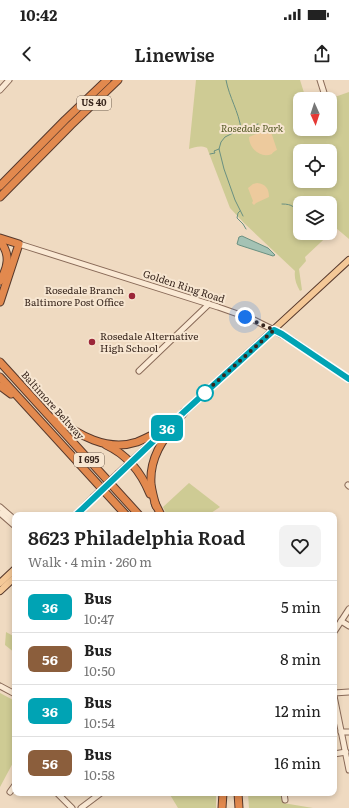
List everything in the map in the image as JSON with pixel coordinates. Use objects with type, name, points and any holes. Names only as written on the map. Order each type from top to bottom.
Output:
[{"type":"highway","name":"US 40","points":[[0,186],[107,80]]},
{"type":"highway","name":"US 40","points":[[0,197],[70,125],[118,80]]},
{"type":"highway","name":"Golden Ring Road","points":[[0,238],[16,243]]},
{"type":"highway","points":[[0,241],[6,250],[7,264]]},
{"type":"highway","points":[[0,281],[16,243]]},
{"type":"highway","points":[[0,302],[16,243]]},
{"type":"highway","points":[[0,354],[23,387]]},
{"type":"highway","name":"Baltimore Beltway","points":[[0,362],[136,512]]},
{"type":"highway","name":"Baltimore Beltway","points":[[0,377],[123,512]]},
{"type":"highway","points":[[0,386],[50,432]]},
{"type":"highway","points":[[38,404],[71,429],[117,451],[130,462],[139,472],[159,512]]},
{"type":"highway","points":[[156,506],[151,485],[154,460],[162,442],[184,412]]},
{"type":"highway","points":[[100,443],[116,445],[132,443],[143,440],[168,428]]},
{"type":"highway","points":[[101,489],[117,512]]},
{"type":"highway","points":[[222,808],[223,796]]},
{"type":"highway","points":[[238,796],[239,808]]},
{"type":"main road","points":[[79,512],[130,462],[349,260]]},
{"type":"main road","name":"Golden Ring Road","points":[[274,330],[349,378]]},
{"type":"main road","points":[[0,583],[12,572]]},
{"type":"main road","points":[[0,591],[12,580]]},
{"type":"street","points":[[0,90],[9,80]]},
{"type":"street","points":[[320,80],[324,92]]},
{"type":"street","name":"Golden Ring Road","points":[[16,243],[209,304],[252,319],[274,330]]},
{"type":"street","points":[[139,371],[209,304]]},
{"type":"street","points":[[0,507],[12,517]]},
{"type":"street","points":[[0,513],[12,523]]},
{"type":"street","points":[[337,627],[349,609]]},
{"type":"street","points":[[341,621],[349,626]]},
{"type":"street","points":[[0,686],[12,692]]},
{"type":"street","points":[[337,693],[349,692]]},
{"type":"street","points":[[337,711],[349,769]]},
{"type":"street","points":[[341,732],[349,732]]},
{"type":"street","points":[[337,754],[346,752]]},
{"type":"street","points":[[60,796],[72,808]]},
{"type":"street","points":[[81,808],[97,796]]},
{"type":"street","points":[[284,796],[285,800]]},
{"type":"green space","name":"Rosedale Park","points":[[196,80],[300,80],[304,92],[293,92],[293,136],[337,136],[337,96],[349,92],[349,239],[337,229],[337,196],[293,196],[293,240],[323,240],[305,257],[306,261],[299,269],[302,290],[300,291],[297,286],[295,271],[230,208],[207,148],[200,146],[189,149]]},
{"type":"green space","points":[[189,483],[220,507],[212,512],[166,512],[163,507]]},
{"type":"green space","points":[[6,632],[12,635],[12,651],[5,645]]},
{"type":"green space","points":[[0,693],[12,699],[12,765],[0,787]]},
{"type":"green space","points":[[171,796],[216,796],[216,808],[178,808]]},
{"type":"green space","points":[[248,796],[282,796],[283,803],[313,808],[249,808]]},
{"type":"sand","points":[[268,127],[271,128],[277,150],[268,155],[259,154],[253,149],[249,141],[249,137],[266,130]]},
{"type":"sand","points":[[257,183],[263,184],[266,187],[269,197],[254,205],[252,203],[253,201],[248,188]]},
{"type":"shaded area","points":[[242,236],[268,248],[275,255],[273,256],[237,244],[239,237]]},
{"type":"waterway","points":[[226,80],[241,129]]},
{"type":"waterway","points":[[243,216],[235,200],[224,169],[219,149],[221,142],[225,137],[258,124]]},
{"type":"waterway","points":[[210,154],[215,153],[214,151],[219,149]]},
{"type":"waterway","points":[[282,204],[293,206]]},
{"type":"waterway","points":[[240,211],[237,218],[246,229]]},
{"type":"bus line","name":"36","points":[[79,512],[184,412],[274,330],[349,379]]},
{"type":"place","name":"Rosedale Branch Baltimore Post Office","points":[[132,296]]},
{"type":"place","name":"Rosedale Alternative High School","points":[[92,342]]},
{"type":"route","points":[[205,393],[201,396],[274,330],[245,317]]}]
